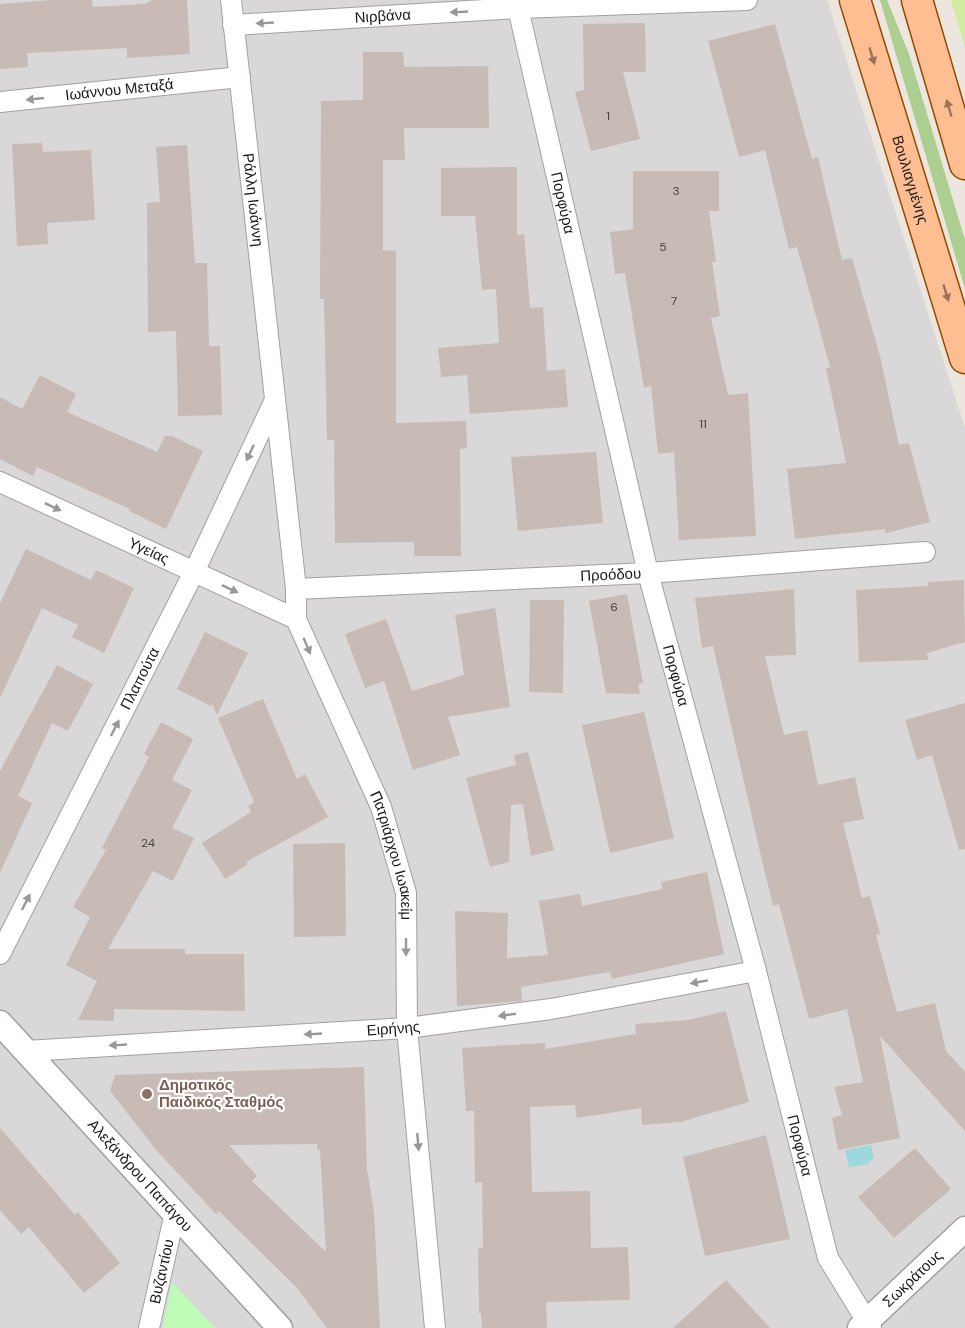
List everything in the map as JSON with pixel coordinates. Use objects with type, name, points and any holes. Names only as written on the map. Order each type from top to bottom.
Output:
[{"type":"main road","name":"Βουλιαγμένης","points":[[855,0],[965,358]]},
{"type":"main road","points":[[917,0],[965,164]]},
{"type":"street","name":"Ράλλη Ιωάννη","points":[[231,0],[275,400]]},
{"type":"street","name":"Νιρβάνα","points":[[234,25],[518,8],[747,0]]},
{"type":"street","name":"Πορφύρα","points":[[518,8],[648,573],[756,971],[828,1257],[866,1326]]},
{"type":"street","name":"Ιωάννου Μεταξά","points":[[0,102],[240,77]]},
{"type":"street","name":"Πλαπούτα","points":[[0,954],[194,572],[275,400]]},
{"type":"street","name":"Πατριάρχου Ιωακείμ","points":[[275,400],[296,590],[296,619],[381,807],[406,893],[407,1028],[435,1328]]},
{"type":"street","name":"Υγείας","points":[[0,482],[296,619]]},
{"type":"street","name":"Προόδου","points":[[296,590],[648,573],[925,552]]},
{"type":"street","name":"Ειρήνης","points":[[26,1051],[407,1028],[551,1009],[756,971]]},
{"type":"street","name":"Αλεξάνδρου Παπάγου","points":[[0,1023],[280,1328]]},
{"type":"street","name":"Βυζαντίου","points":[[149,1328],[175,1213]]},
{"type":"street","name":"Σωκράτους","points":[[866,1326],[965,1228]]},
{"type":"shaded area","points":[[0,0],[827,0],[965,428],[965,1328],[0,1328]]},
{"type":"green space","points":[[880,0],[887,0],[909,54],[965,240],[965,289]]},
{"type":"green space","points":[[951,0],[965,0],[965,48]]},
{"type":"green space","points":[[172,1282],[215,1328],[163,1328]]},
{"type":"water","points":[[871,1145],[874,1158],[867,1164],[849,1168],[845,1150]]},
{"type":"building","points":[[92,0],[93,7],[145,4],[152,0],[187,0],[190,54],[127,58],[127,48],[27,53],[28,67],[0,69],[0,4]]},
{"type":"building","points":[[645,23],[646,72],[623,72],[640,139],[591,151],[575,92],[584,90],[583,24]]},
{"type":"building","points":[[775,24],[812,159],[818,157],[842,260],[852,258],[880,356],[899,445],[909,443],[930,522],[886,533],[885,529],[795,539],[787,469],[846,463],[826,368],[830,367],[797,247],[789,249],[765,150],[739,157],[708,41]]},
{"type":"building","points":[[363,52],[403,52],[404,67],[488,66],[489,128],[404,128],[405,160],[383,160],[383,250],[396,251],[396,423],[466,421],[467,448],[460,449],[461,556],[414,556],[414,542],[335,543],[334,440],[327,440],[324,299],[320,299],[321,101],[363,100]]},
{"type":"building","points":[[42,143],[43,152],[91,150],[95,220],[47,223],[48,244],[17,246],[12,144]]},
{"type":"building","points":[[187,145],[195,263],[207,263],[209,346],[220,346],[222,415],[178,416],[176,331],[148,332],[147,203],[160,202],[156,147]]},
{"type":"building","points":[[517,167],[517,235],[524,234],[530,308],[543,307],[547,371],[565,369],[568,407],[470,414],[467,375],[441,377],[438,348],[499,343],[496,289],[482,290],[475,216],[441,216],[441,168]]},
{"type":"building","points":[[633,171],[719,171],[719,211],[709,211],[716,262],[712,262],[720,316],[711,318],[728,395],[748,393],[756,536],[679,540],[674,452],[658,454],[651,386],[644,388],[625,273],[615,274],[610,232],[633,229]]},
{"type":"building","points":[[40,375],[76,394],[67,412],[157,452],[165,436],[172,436],[203,451],[166,529],[129,511],[130,509],[37,467],[33,476],[0,459],[0,397],[22,409]]},
{"type":"building","points":[[596,452],[603,523],[518,531],[511,457]]},
{"type":"building","points":[[26,549],[91,580],[96,570],[134,588],[104,653],[72,637],[78,625],[42,608],[0,698],[0,603]]},
{"type":"building","points":[[964,580],[965,642],[927,653],[928,660],[859,662],[856,590],[928,586],[928,582]]},
{"type":"building","points":[[794,589],[796,655],[765,656],[784,735],[807,730],[818,785],[855,777],[864,819],[843,823],[862,898],[870,896],[880,934],[876,935],[897,1012],[935,1003],[946,1051],[965,1072],[965,1131],[880,1036],[900,1138],[838,1150],[832,1118],[842,1115],[834,1087],[863,1082],[847,1009],[809,1019],[779,904],[773,906],[713,646],[702,648],[695,598]]},
{"type":"building","points":[[627,594],[643,683],[638,684],[640,694],[606,693],[589,601]]},
{"type":"building","points":[[530,600],[564,600],[563,693],[529,692]]},
{"type":"building","points":[[495,608],[510,707],[448,717],[460,755],[413,770],[384,681],[365,688],[345,634],[386,619],[412,691],[464,675],[455,615]]},
{"type":"building","points":[[205,632],[248,653],[217,715],[212,704],[211,706],[177,689]]},
{"type":"building","points":[[57,665],[93,684],[68,731],[52,723],[18,796],[32,803],[0,873],[0,771]]},
{"type":"building","points":[[263,699],[297,779],[305,774],[328,817],[246,862],[248,864],[225,879],[202,843],[251,812],[248,806],[254,802],[218,718]]},
{"type":"building","points":[[965,703],[965,849],[959,850],[932,755],[917,760],[905,720]]},
{"type":"building","points":[[644,712],[674,838],[610,853],[582,725]]},
{"type":"building","points":[[161,722],[193,739],[172,780],[192,790],[172,828],[194,838],[173,881],[153,871],[108,949],[185,949],[185,954],[244,954],[245,1011],[114,1009],[114,1021],[78,1020],[97,981],[66,965],[90,917],[73,907],[106,850],[102,848],[149,757],[144,754]]},
{"type":"building","points":[[528,752],[554,850],[531,856],[523,804],[511,805],[509,862],[490,867],[466,778],[516,765],[514,755]]},
{"type":"building","points":[[345,843],[346,936],[294,937],[293,844]]},
{"type":"building","points":[[707,872],[724,954],[612,979],[610,972],[521,987],[522,1001],[457,1006],[455,911],[508,913],[507,958],[548,955],[539,901],[580,894],[582,906],[663,889],[661,882]]},
{"type":"building","points":[[726,1011],[749,1102],[680,1122],[642,1125],[641,1108],[577,1118],[575,1105],[530,1107],[532,1192],[590,1191],[591,1248],[628,1247],[630,1300],[546,1302],[547,1328],[482,1328],[481,1313],[479,1313],[478,1248],[483,1248],[482,1182],[475,1183],[474,1111],[466,1111],[462,1048],[545,1043],[545,1049],[636,1034],[635,1024],[689,1020]]},
{"type":"building","points":[[364,1067],[367,1169],[374,1212],[380,1328],[327,1328],[297,1288],[219,1211],[216,1214],[158,1152],[110,1091],[115,1075]],"holes":[[[317,1144],[317,1150],[320,1150],[326,1252],[252,1181],[257,1176],[229,1145]]]},
{"type":"building","points":[[0,1128],[75,1215],[78,1212],[120,1263],[84,1293],[29,1227],[21,1234],[0,1210]]},
{"type":"building","points":[[766,1135],[790,1239],[705,1256],[683,1157]]},
{"type":"building","points":[[915,1148],[951,1189],[894,1238],[858,1197]]},
{"type":"building","points":[[726,1280],[770,1328],[673,1328]]},
{"type":"place","name":"Δημοτικός Παιδικός Σταθμός","points":[[147,1094]]}]
